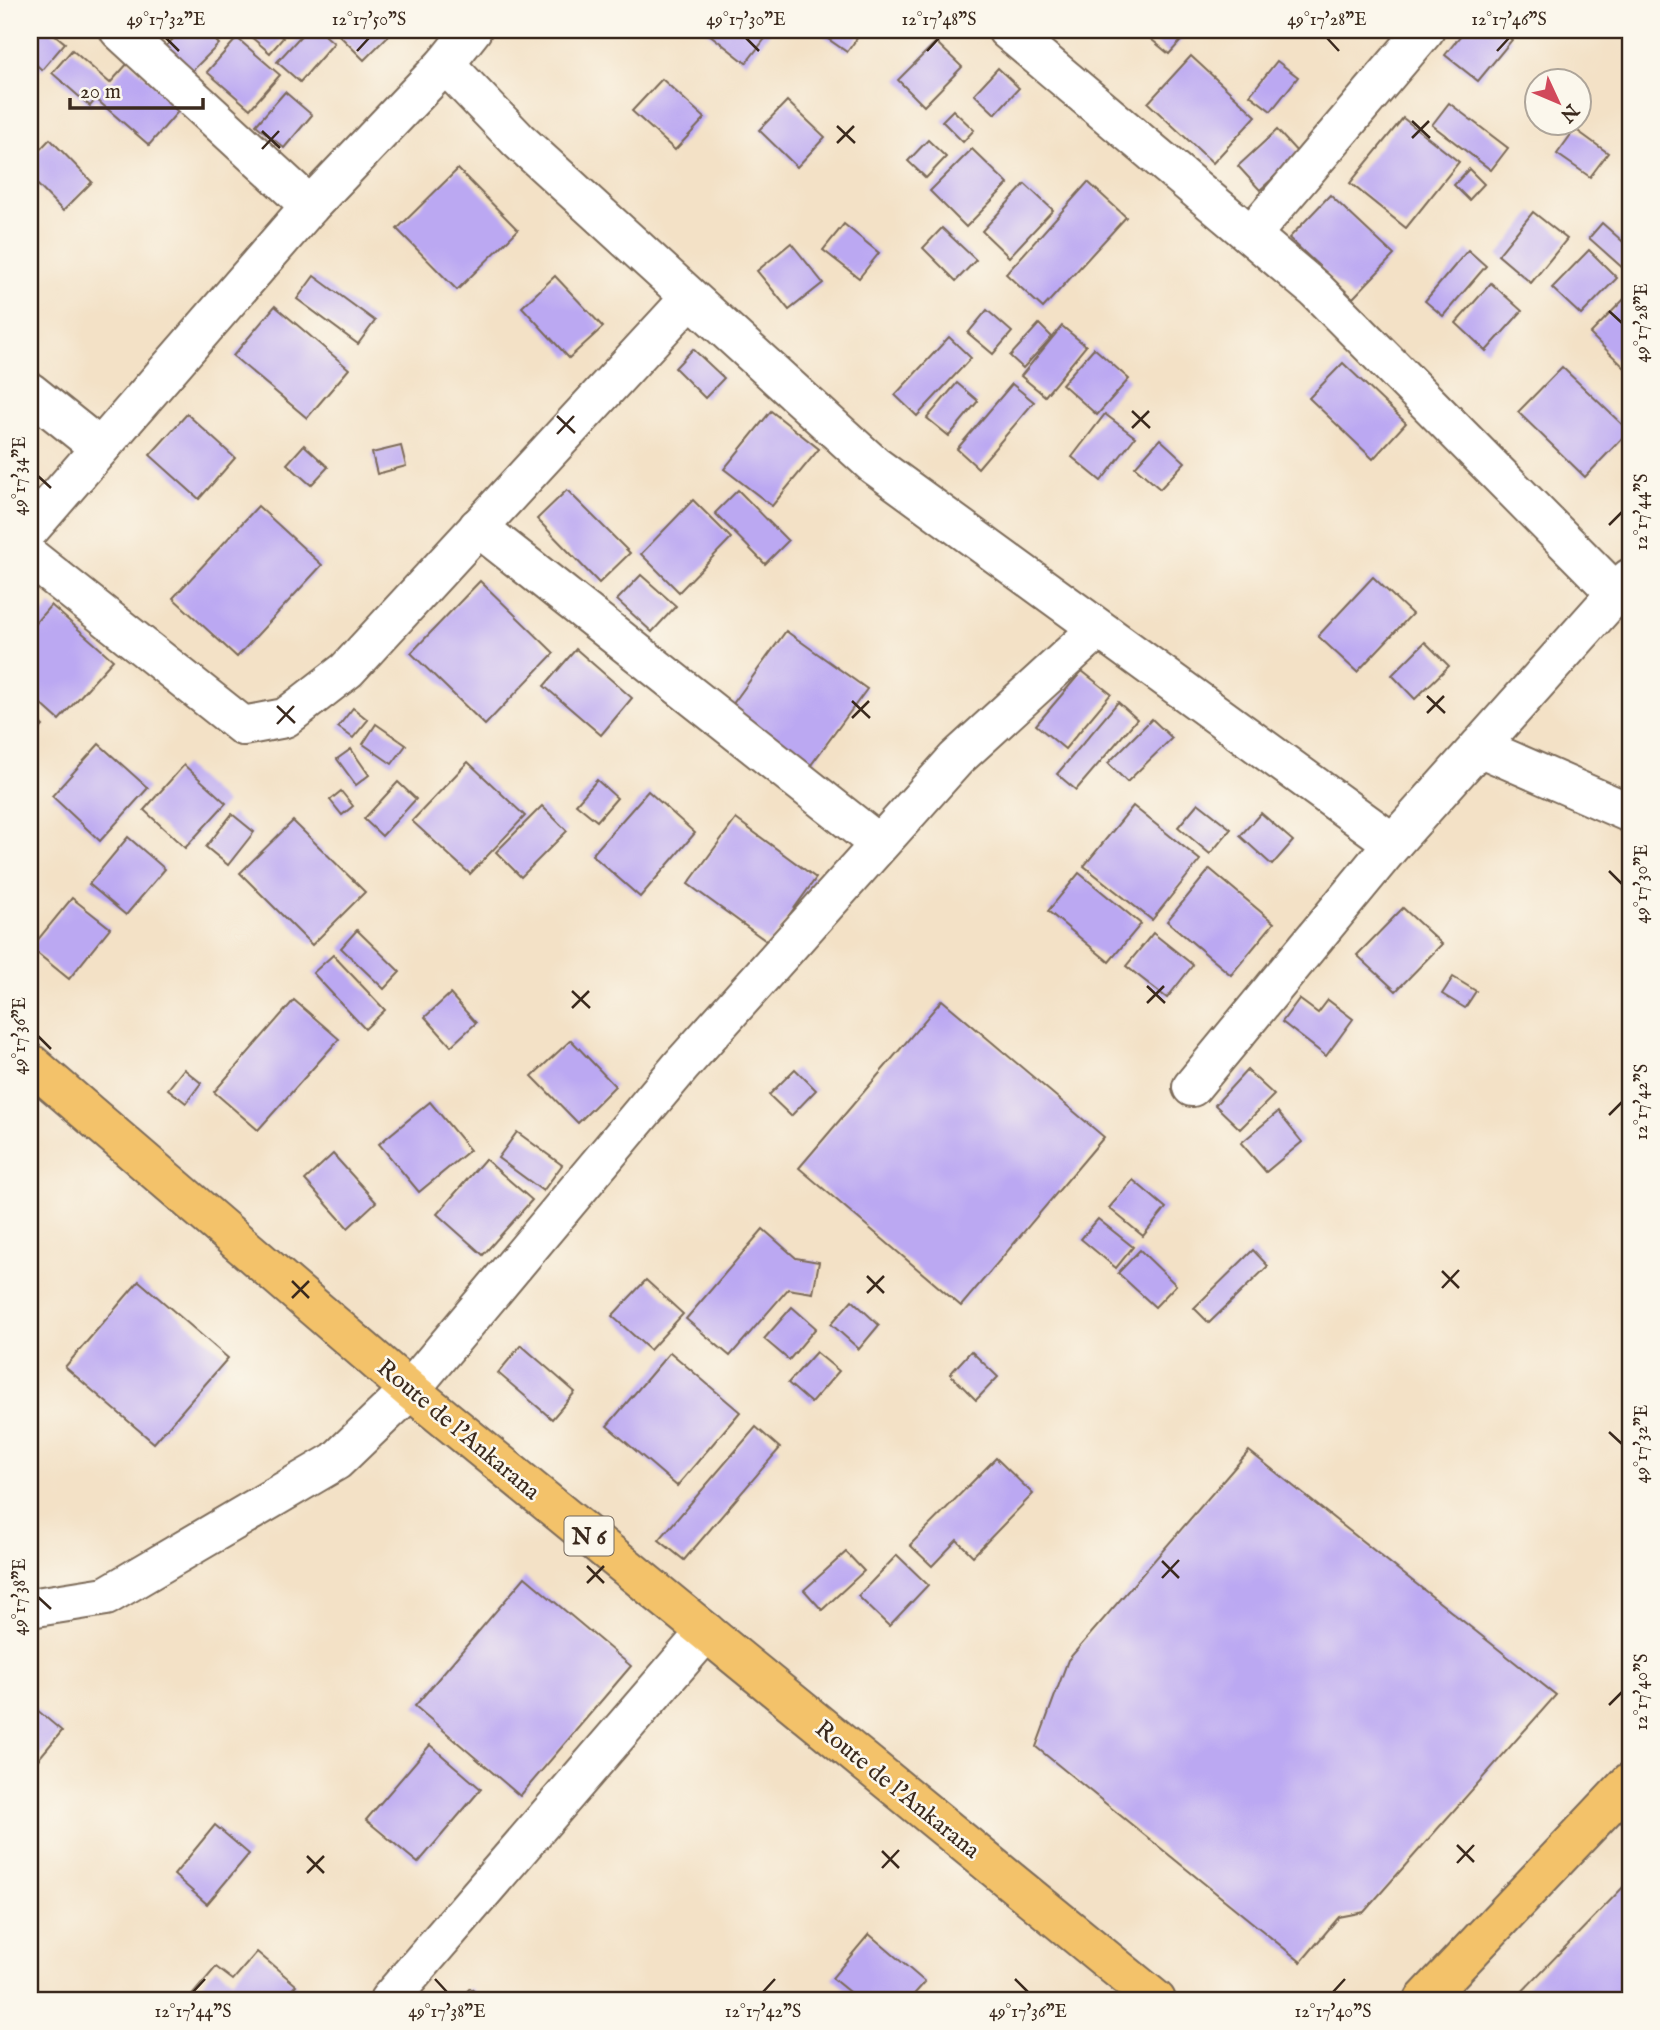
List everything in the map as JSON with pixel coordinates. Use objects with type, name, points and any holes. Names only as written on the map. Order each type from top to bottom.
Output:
[{"type":"main road","name":"Route de l'Ankarana","points":[[30,1063],[410,1390],[1156,2000]]},
{"type":"main road","points":[[1424,2000],[1630,1782]]},
{"type":"street","points":[[119,30],[310,206]]},
{"type":"street","points":[[30,529],[310,206],[445,64],[472,30]]},
{"type":"street","points":[[1007,30],[1317,290],[1623,586],[1393,843],[1192,1087]]},
{"type":"street","points":[[1251,234],[1425,30]]},
{"type":"street","points":[[445,64],[518,140],[874,465],[1393,843]]},
{"type":"street","points":[[30,557],[243,726],[285,718],[348,670],[690,298]]},
{"type":"street","points":[[30,392],[100,448]]},
{"type":"street","points":[[478,527],[880,844]]},
{"type":"street","points":[[30,1608],[106,1596],[336,1461],[410,1390],[681,1066],[956,759],[1097,629]]},
{"type":"street","points":[[1479,747],[1630,813]]},
{"type":"street","points":[[389,2000],[706,1632]]},
{"type":"building","points":[[30,30],[49,30],[65,43],[42,70],[30,59]]},
{"type":"building","points":[[126,30],[167,30],[146,50]]},
{"type":"building","points":[[182,30],[205,30],[219,44],[187,76],[162,50]]},
{"type":"building","points":[[243,30],[273,30],[283,38],[270,53]]},
{"type":"building","points":[[306,30],[319,30],[334,43],[300,82],[277,62]]},
{"type":"building","points":[[334,30],[394,30],[364,60]]},
{"type":"building","points":[[704,30],[769,30],[771,31],[746,63]]},
{"type":"building","points":[[815,30],[863,30],[847,52]]},
{"type":"building","points":[[1099,30],[1118,30],[1110,39]]},
{"type":"building","points":[[1151,30],[1189,32],[1169,54],[1146,35]]},
{"type":"building","points":[[1465,30],[1500,30],[1512,40],[1478,81],[1445,55]]},
{"type":"building","points":[[237,38],[280,75],[250,109],[207,72]]},
{"type":"building","points":[[936,42],[962,67],[924,106],[898,80]]},
{"type":"building","points":[[72,50],[110,83],[129,62],[181,108],[149,145],[96,99],[90,106],[52,73]]},
{"type":"building","points":[[1191,56],[1256,116],[1213,163],[1148,103]]},
{"type":"building","points":[[1277,61],[1298,77],[1271,111],[1250,95]]},
{"type":"building","points":[[998,68],[1019,88],[995,114],[974,94]]},
{"type":"building","points":[[662,79],[705,118],[675,150],[632,111]]},
{"type":"building","points":[[285,92],[312,115],[284,148],[256,125]]},
{"type":"building","points":[[787,101],[825,137],[797,167],[759,130]]},
{"type":"building","points":[[1449,103],[1508,148],[1491,170],[1432,125]]},
{"type":"building","points":[[953,110],[974,130],[963,142],[942,121]]},
{"type":"building","points":[[1403,118],[1459,162],[1406,228],[1350,183]]},
{"type":"building","points":[[1277,130],[1299,154],[1260,190],[1238,166]]},
{"type":"building","points":[[1570,136],[1585,136],[1608,153],[1590,177],[1557,154]]},
{"type":"building","points":[[50,139],[92,182],[63,211],[30,177],[30,160]]},
{"type":"building","points":[[928,140],[946,157],[926,178],[908,161]]},
{"type":"building","points":[[972,149],[1008,184],[966,227],[930,191]]},
{"type":"building","points":[[458,169],[518,230],[457,290],[397,229]]},
{"type":"building","points":[[1469,169],[1484,184],[1469,200],[1454,185]]},
{"type":"building","points":[[1088,182],[1126,217],[1043,308],[1006,274]]},
{"type":"building","points":[[1025,184],[1053,210],[1009,257],[982,231]]},
{"type":"building","points":[[1330,195],[1394,255],[1353,298],[1289,238]]},
{"type":"building","points":[[1533,212],[1567,239],[1531,283],[1498,255]]},
{"type":"building","points":[[1602,223],[1630,248],[1630,264],[1625,270],[1589,238]]},
{"type":"building","points":[[844,224],[879,253],[859,278],[823,250]]},
{"type":"building","points":[[942,228],[976,260],[956,281],[923,248]]},
{"type":"building","points":[[791,243],[823,283],[789,310],[757,271]]},
{"type":"building","points":[[1468,250],[1486,266],[1443,316],[1425,301]]},
{"type":"building","points":[[1589,250],[1617,278],[1581,315],[1552,288]]},
{"type":"building","points":[[314,276],[375,321],[358,344],[297,299]]},
{"type":"building","points":[[555,276],[603,327],[569,358],[522,307]]},
{"type":"building","points":[[1491,283],[1522,311],[1486,351],[1456,323]]},
{"type":"building","points":[[1630,293],[1630,373],[1590,334]]},
{"type":"building","points":[[275,306],[349,369],[307,418],[233,356]]},
{"type":"building","points":[[987,310],[1012,332],[993,354],[968,333]]},
{"type":"building","points":[[1039,324],[1052,337],[1023,368],[1010,356]]},
{"type":"building","points":[[1062,326],[1086,346],[1045,396],[1021,376]]},
{"type":"building","points":[[949,337],[971,358],[917,416],[895,395]]},
{"type":"building","points":[[1094,348],[1129,379],[1097,415],[1062,384]]},
{"type":"building","points":[[693,349],[724,378],[705,398],[675,368]]},
{"type":"building","points":[[1343,363],[1406,423],[1373,459],[1309,398]]},
{"type":"building","points":[[1562,367],[1629,431],[1585,477],[1518,412]]},
{"type":"building","points":[[957,383],[978,401],[949,436],[927,418]]},
{"type":"building","points":[[1012,384],[1034,402],[978,468],[957,449]]},
{"type":"building","points":[[771,411],[819,449],[772,506],[724,469]]},
{"type":"building","points":[[187,414],[235,458],[199,499],[150,455]]},
{"type":"building","points":[[1105,414],[1135,437],[1101,481],[1072,457]]},
{"type":"building","points":[[1160,439],[1185,462],[1160,489],[1135,467]]},
{"type":"building","points":[[304,445],[328,467],[311,485],[287,464]]},
{"type":"building","points":[[401,446],[406,466],[377,474],[372,453]]},
{"type":"building","points":[[567,490],[630,553],[599,583],[537,519]]},
{"type":"building","points":[[738,490],[788,541],[765,564],[715,513]]},
{"type":"building","points":[[693,500],[731,538],[679,592],[641,554]]},
{"type":"building","points":[[258,506],[322,565],[237,657],[173,598]]},
{"type":"building","points":[[641,575],[676,606],[652,632],[617,600]]},
{"type":"building","points":[[1373,577],[1412,614],[1357,672],[1318,636]]},
{"type":"building","points":[[480,581],[554,653],[485,725],[411,653]]},
{"type":"building","points":[[51,605],[113,660],[59,720],[30,694],[30,629]]},
{"type":"building","points":[[786,631],[867,689],[808,769],[727,712]]},
{"type":"building","points":[[1425,642],[1449,666],[1415,699],[1392,675]]},
{"type":"building","points":[[576,649],[632,698],[601,735],[544,686]]},
{"type":"building","points":[[1082,671],[1111,694],[1065,749],[1036,725]]},
{"type":"building","points":[[1118,702],[1137,719],[1076,790],[1057,774]]},
{"type":"building","points":[[353,708],[368,720],[353,738],[338,727]]},
{"type":"building","points":[[30,713],[43,726],[30,739]]},
{"type":"building","points":[[1152,719],[1172,738],[1127,782],[1108,763]]},
{"type":"building","points":[[376,724],[406,745],[392,764],[363,744]]},
{"type":"building","points":[[99,744],[148,788],[100,841],[52,796]]},
{"type":"building","points":[[351,749],[369,775],[356,785],[337,759]]},
{"type":"building","points":[[468,762],[525,816],[470,874],[412,821]]},
{"type":"building","points":[[184,765],[226,803],[185,848],[144,810]]},
{"type":"building","points":[[597,780],[617,798],[597,821],[576,804]]},
{"type":"building","points":[[398,782],[416,799],[382,836],[364,819]]},
{"type":"building","points":[[341,791],[353,806],[342,815],[330,800]]},
{"type":"building","points":[[648,791],[695,833],[640,897],[592,855]]},
{"type":"building","points":[[1198,803],[1231,829],[1210,854],[1178,827]]},
{"type":"building","points":[[542,806],[567,831],[521,877],[496,852]]},
{"type":"building","points":[[1133,806],[1200,860],[1152,920],[1084,866]]},
{"type":"building","points":[[1261,813],[1293,841],[1272,865],[1240,836]]},
{"type":"building","points":[[232,814],[254,832],[228,865],[206,847]]},
{"type":"building","points":[[736,819],[816,878],[769,943],[688,884]]},
{"type":"building","points":[[293,821],[365,892],[312,945],[240,873]]},
{"type":"building","points":[[128,837],[165,869],[126,915],[89,884]]},
{"type":"building","points":[[1210,869],[1274,923],[1231,975],[1167,921]]},
{"type":"building","points":[[1079,873],[1141,924],[1109,962],[1048,911]]},
{"type":"building","points":[[72,898],[110,928],[69,979],[31,948]]},
{"type":"building","points":[[1403,908],[1442,944],[1396,991],[1357,955]]},
{"type":"building","points":[[357,930],[400,972],[384,989],[341,948]]},
{"type":"building","points":[[1153,933],[1193,965],[1167,998],[1126,966]]},
{"type":"building","points":[[333,955],[385,1010],[365,1029],[313,973]]},
{"type":"building","points":[[1453,977],[1476,991],[1465,1008],[1442,994]]},
{"type":"building","points":[[450,994],[476,1023],[451,1046],[425,1017]]},
{"type":"building","points":[[1299,999],[1318,1013],[1328,1000],[1353,1019],[1326,1056],[1282,1022]]},
{"type":"building","points":[[294,1000],[339,1039],[258,1130],[214,1092]]},
{"type":"building","points":[[942,1000],[1104,1137],[961,1306],[799,1168]]},
{"type":"building","points":[[571,1040],[615,1086],[578,1123],[532,1076]]},
{"type":"building","points":[[184,1069],[201,1083],[186,1103],[168,1089]]},
{"type":"building","points":[[795,1069],[816,1090],[791,1116],[769,1095]]},
{"type":"building","points":[[1247,1070],[1274,1095],[1240,1129],[1215,1105]]},
{"type":"building","points":[[430,1102],[470,1150],[419,1192],[379,1144]]},
{"type":"building","points":[[1278,1112],[1302,1142],[1266,1172],[1241,1143]]},
{"type":"building","points":[[517,1132],[562,1165],[543,1191],[498,1158]]},
{"type":"building","points":[[333,1154],[376,1202],[348,1228],[305,1180]]},
{"type":"building","points":[[485,1159],[532,1200],[483,1255],[437,1214]]},
{"type":"building","points":[[1133,1180],[1166,1208],[1143,1236],[1109,1208]]},
{"type":"building","points":[[1098,1219],[1133,1247],[1116,1268],[1081,1239]]},
{"type":"building","points":[[763,1229],[796,1258],[819,1262],[813,1293],[788,1289],[730,1356],[686,1319]]},
{"type":"building","points":[[1140,1250],[1176,1285],[1155,1307],[1118,1273]]},
{"type":"building","points":[[1253,1250],[1268,1266],[1209,1323],[1194,1308]]},
{"type":"building","points":[[646,1280],[683,1314],[650,1350],[612,1316]]},
{"type":"building","points":[[139,1281],[228,1358],[154,1443],[65,1367]]},
{"type":"building","points":[[852,1300],[879,1325],[859,1349],[831,1324]]},
{"type":"building","points":[[792,1307],[816,1328],[789,1360],[764,1339]]},
{"type":"building","points":[[521,1345],[575,1392],[552,1419],[498,1373]]},
{"type":"building","points":[[971,1351],[998,1377],[976,1400],[950,1374]]},
{"type":"building","points":[[670,1352],[740,1412],[677,1486],[607,1426]]},
{"type":"building","points":[[816,1352],[839,1371],[811,1403],[788,1383]]},
{"type":"building","points":[[756,1427],[780,1448],[684,1560],[659,1540]]},
{"type":"building","points":[[1249,1451],[1556,1695],[1364,1912],[1339,1917],[1301,1962],[1036,1747],[1068,1660]]},
{"type":"building","points":[[996,1458],[1033,1494],[973,1556],[957,1540],[932,1566],[910,1545]]},
{"type":"building","points":[[846,1552],[864,1571],[822,1610],[804,1590]]},
{"type":"building","points":[[897,1555],[928,1585],[889,1626],[858,1596]]},
{"type":"building","points":[[525,1577],[631,1666],[520,1796],[415,1706]]},
{"type":"building","points":[[30,1704],[62,1731],[30,1769]]},
{"type":"building","points":[[430,1745],[481,1789],[418,1863],[366,1820]]},
{"type":"building","points":[[215,1825],[249,1854],[207,1904],[174,1875]]},
{"type":"building","points":[[1630,1880],[1630,1996],[1626,2000],[1514,2000]]},
{"type":"building","points":[[869,1934],[925,1982],[909,2000],[859,2000],[832,1978]]},
{"type":"building","points":[[257,1952],[296,1985],[283,2000],[188,2000],[216,1967],[233,1980]]},
{"type":"building","points":[[470,1988],[485,2000],[459,2000]]}]
